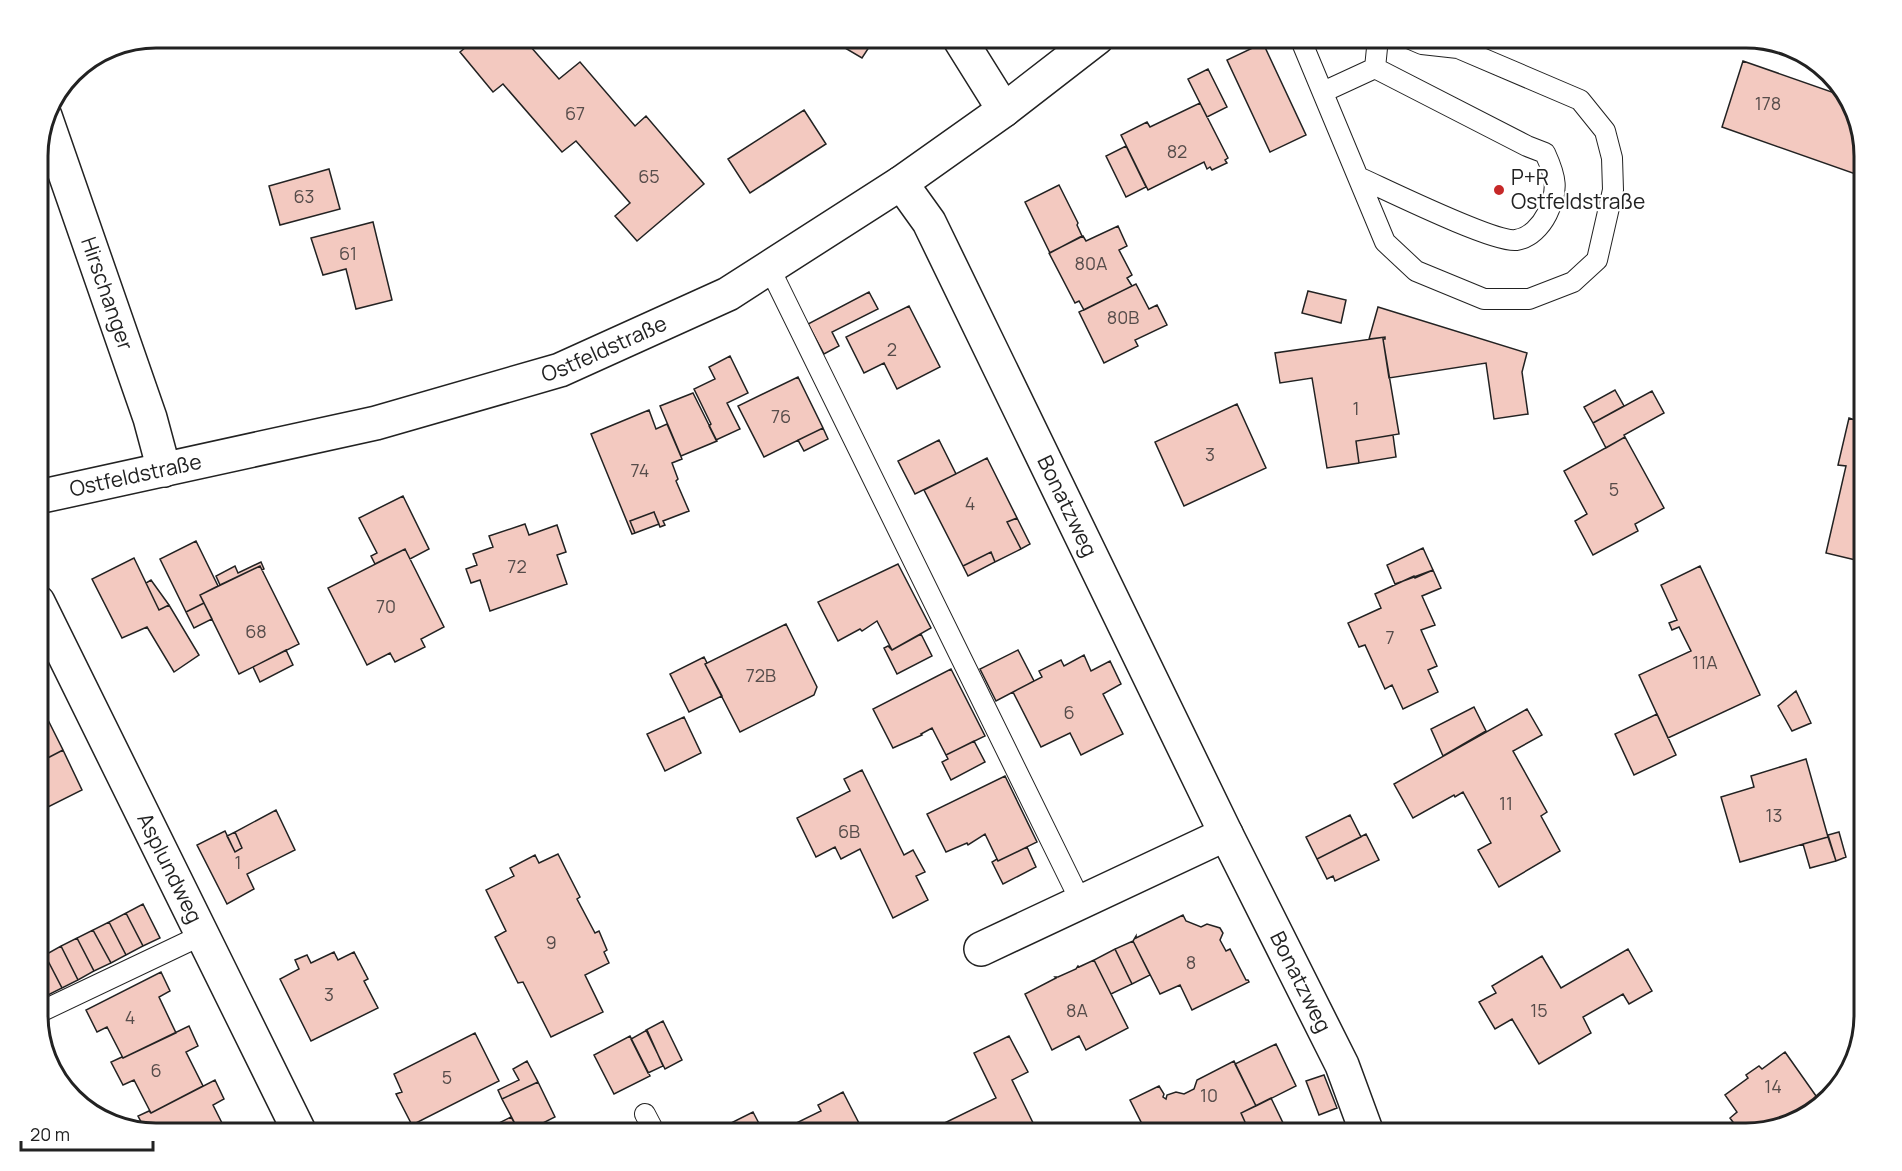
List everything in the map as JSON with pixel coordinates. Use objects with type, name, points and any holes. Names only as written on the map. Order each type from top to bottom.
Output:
[{"type":"street","points":[[965,48],[1004,110]]},
{"type":"street","name":"Ostfeldstraße","points":[[48,495],[376,423],[560,370],[728,294],[901,183],[1004,110],[1084,48]]},
{"type":"street","name":"Hirschanger","points":[[51,133],[146,407],[164,470]]},
{"type":"street","name":"Bonatzweg","points":[[901,183],[929,222],[1226,834],[1342,1065],[1363,1123]]},
{"type":"street","name":"Asplundweg","points":[[48,623],[295,1123]]},
{"type":"street","points":[[981,949],[1226,834]]},
{"type":"lane","points":[[1304,48],[1385,242],[1416,271],[1484,299],[1529,299],[1573,282],[1597,260],[1613,190],[1612,158],[1605,131],[1580,100],[1458,48]]},
{"type":"lane","points":[[1375,68],[1377,48]]},
{"type":"lane","points":[[1323,92],[1375,68]]},
{"type":"lane","points":[[1358,177],[1491,236],[1516,240],[1534,232],[1546,216],[1555,195],[1555,174],[1545,153],[1527,147],[1375,68]]},
{"type":"lane","points":[[769,267],[1081,902]]},
{"type":"lane","points":[[48,1008],[202,935]]},
{"type":"lane","points":[[645,1114],[650,1123]]},
{"type":"building","points":[[465,48],[532,48],[559,79],[580,62],[635,126],[646,116],[704,184],[637,241],[615,216],[630,203],[576,141],[562,152],[503,84],[493,92],[460,52]]},
{"type":"building","points":[[845,48],[868,48],[862,58]]},
{"type":"building","points":[[1252,48],[1265,48],[1306,135],[1270,152],[1227,60]]},
{"type":"building","points":[[1743,61],[1833,92],[1843,108],[1852,135],[1854,173],[1722,127]]},
{"type":"building","points":[[1208,69],[1227,107],[1207,117],[1188,79]]},
{"type":"building","points":[[1200,103],[1228,158],[1225,160],[1227,163],[1212,170],[1210,167],[1207,169],[1204,162],[1148,190],[1121,135],[1147,122],[1150,127]]},
{"type":"building","points":[[804,110],[826,144],[750,193],[728,159]]},
{"type":"building","points":[[1126,146],[1146,187],[1126,197],[1106,156]]},
{"type":"building","points":[[329,169],[340,209],[280,225],[269,186]]},
{"type":"building","points":[[1059,185],[1082,236],[1050,253],[1025,202]]},
{"type":"building","points":[[373,222],[392,300],[356,309],[346,269],[323,275],[311,238]]},
{"type":"building","points":[[1118,226],[1127,246],[1119,250],[1132,275],[1127,278],[1132,286],[1084,310],[1079,301],[1075,303],[1049,253],[1083,236],[1086,241]]},
{"type":"building","points":[[1136,284],[1149,309],[1157,305],[1167,325],[1135,340],[1138,346],[1104,363],[1079,312]]},
{"type":"building","points":[[1308,291],[1346,300],[1341,323],[1302,313]]},
{"type":"building","points":[[869,292],[878,309],[832,332],[839,346],[824,354],[808,324]]},
{"type":"building","points":[[909,306],[940,367],[897,389],[884,363],[864,373],[846,337]]},
{"type":"building","points":[[1378,307],[1527,353],[1522,372],[1528,414],[1494,419],[1486,363],[1389,378],[1383,339],[1385,337],[1369,339]]},
{"type":"building","points":[[1385,337],[1383,339],[1399,434],[1356,441],[1359,463],[1327,468],[1312,378],[1280,383],[1275,353]]},
{"type":"building","points":[[730,356],[748,393],[727,403],[740,429],[716,440],[694,389],[715,379],[709,367]]},
{"type":"building","points":[[798,377],[823,428],[764,457],[738,406]]},
{"type":"building","points":[[1615,390],[1624,406],[1593,423],[1584,407]]},
{"type":"building","points":[[1652,391],[1664,413],[1624,435],[1625,437],[1606,448],[1593,423]]},
{"type":"building","points":[[693,393],[717,441],[681,456],[660,406]]},
{"type":"building","points":[[1237,404],[1266,468],[1184,506],[1155,442]]},
{"type":"building","points":[[649,410],[656,429],[667,424],[682,459],[672,463],[678,479],[676,481],[689,511],[663,521],[665,525],[660,527],[654,512],[630,521],[635,533],[632,534],[591,434]]},
{"type":"building","points":[[1849,418],[1854,420],[1854,560],[1826,553],[1846,466],[1838,465]]},
{"type":"building","points":[[823,428],[828,439],[804,451],[798,440]]},
{"type":"building","points":[[1393,435],[1396,457],[1359,463],[1356,441]]},
{"type":"building","points":[[1625,437],[1664,508],[1635,524],[1638,531],[1593,555],[1575,521],[1587,514],[1564,471]]},
{"type":"building","points":[[939,440],[956,474],[915,494],[898,461]]},
{"type":"building","points":[[987,458],[1017,518],[1007,522],[1021,549],[995,562],[991,552],[963,566],[924,490]]},
{"type":"building","points":[[403,496],[429,549],[410,559],[405,549],[375,564],[371,556],[377,553],[359,518]]},
{"type":"building","points":[[654,512],[659,524],[635,533],[630,521]]},
{"type":"building","points":[[1017,518],[1030,544],[1021,549],[1007,522]]},
{"type":"building","points":[[525,524],[529,535],[557,525],[566,552],[557,555],[567,584],[490,611],[480,580],[471,583],[466,569],[477,565],[473,554],[493,547],[489,536]]},
{"type":"building","points":[[196,541],[218,586],[200,595],[204,603],[186,612],[160,559]]},
{"type":"building","points":[[1423,548],[1433,570],[1395,584],[1387,565]]},
{"type":"building","points":[[405,549],[444,627],[421,639],[425,647],[395,662],[390,653],[367,665],[328,588]]},
{"type":"building","points":[[991,552],[995,562],[968,576],[963,566]]},
{"type":"building","points":[[134,558],[159,610],[169,605],[199,655],[174,672],[147,627],[122,638],[92,579]]},
{"type":"building","points":[[261,562],[264,569],[262,570],[260,566],[220,585],[216,576],[235,566],[238,573]]},
{"type":"building","points":[[898,564],[931,628],[892,650],[877,621],[862,631],[860,629],[838,641],[818,602]]},
{"type":"building","points":[[260,566],[299,644],[239,674],[200,595]]},
{"type":"building","points":[[1700,566],[1760,695],[1668,738],[1639,675],[1691,651],[1679,627],[1672,630],[1669,623],[1677,620],[1661,585]]},
{"type":"building","points":[[1433,570],[1441,588],[1422,596],[1435,625],[1421,630],[1437,666],[1428,670],[1438,692],[1403,709],[1392,685],[1385,689],[1365,645],[1359,647],[1348,623],[1381,608],[1375,594]]},
{"type":"building","points":[[151,580],[169,605],[159,610],[146,583]]},
{"type":"building","points":[[204,603],[212,619],[194,628],[186,612]]},
{"type":"building","points":[[786,624],[817,687],[814,695],[740,732],[705,664]]},
{"type":"building","points":[[921,634],[932,656],[897,674],[884,648],[888,646],[892,650]]},
{"type":"building","points":[[286,650],[293,665],[260,682],[253,667]]},
{"type":"building","points":[[1018,650],[1034,681],[996,701],[980,669]]},
{"type":"building","points":[[1084,655],[1091,671],[1110,661],[1121,684],[1103,694],[1123,734],[1081,755],[1070,733],[1041,747],[1013,692],[1042,677],[1039,671],[1061,660],[1064,666]]},
{"type":"building","points":[[704,657],[707,663],[705,664],[722,696],[689,712],[670,674]]},
{"type":"building","points":[[951,669],[985,736],[946,755],[932,728],[893,748],[873,709]]},
{"type":"building","points":[[1796,691],[1811,723],[1792,731],[1778,706]]},
{"type":"building","points":[[1474,707],[1486,731],[1443,756],[1431,729]]},
{"type":"building","points":[[1527,709],[1542,735],[1513,751],[1547,812],[1541,816],[1560,851],[1499,887],[1478,850],[1491,843],[1463,792],[1413,818],[1394,784]]},
{"type":"building","points":[[1657,714],[1676,755],[1634,775],[1615,734]]},
{"type":"building","points":[[684,717],[701,753],[665,771],[647,734]]},
{"type":"building","points":[[48,720],[63,750],[48,758]]},
{"type":"building","points":[[974,741],[985,762],[951,780],[942,762],[948,759],[946,755]]},
{"type":"building","points":[[63,750],[82,790],[48,807],[48,758]]},
{"type":"building","points":[[1806,759],[1828,837],[1740,862],[1721,797],[1754,787],[1751,776]]},
{"type":"building","points":[[862,770],[904,855],[913,850],[925,872],[916,876],[928,900],[893,918],[860,849],[841,859],[835,847],[816,857],[797,818],[850,791],[844,779]]},
{"type":"building","points":[[1005,776],[1037,842],[998,861],[985,834],[968,845],[967,843],[946,852],[927,814]]},
{"type":"building","points":[[276,810],[295,850],[247,874],[254,889],[227,904],[197,845],[225,831],[235,852],[242,848],[235,832]]},
{"type":"building","points":[[1350,815],[1361,837],[1317,859],[1306,837]]},
{"type":"building","points":[[235,832],[242,848],[235,852],[227,836]]},
{"type":"building","points":[[1839,832],[1846,857],[1836,861],[1828,835]]},
{"type":"building","points":[[1366,834],[1379,860],[1335,881],[1333,876],[1327,879],[1317,859]]},
{"type":"building","points":[[1828,837],[1836,861],[1810,868],[1803,844]]},
{"type":"building","points":[[1027,847],[1036,867],[1003,884],[992,862]]},
{"type":"building","points":[[558,854],[580,897],[577,899],[595,933],[599,931],[607,950],[604,952],[609,963],[585,975],[603,1012],[551,1037],[523,982],[518,983],[495,937],[506,931],[486,890],[514,876],[510,868],[535,855],[539,863]]},
{"type":"building","points":[[143,904],[160,938],[143,946],[126,913]]},
{"type":"building","points":[[126,913],[143,946],[126,955],[109,922]]},
{"type":"building","points":[[1183,915],[1186,921],[1201,927],[1207,924],[1220,928],[1223,933],[1220,940],[1226,951],[1230,949],[1249,982],[1192,1010],[1180,985],[1160,994],[1133,941],[1136,936],[1136,938]]},
{"type":"building","points":[[109,922],[126,955],[111,963],[93,930]]},
{"type":"building","points":[[93,930],[111,963],[94,971],[77,938]]},
{"type":"building","points":[[77,938],[94,971],[78,980],[61,946]]},
{"type":"building","points":[[1133,941],[1150,975],[1132,984],[1115,949]]},
{"type":"building","points":[[61,946],[78,980],[62,988],[48,961],[48,953]]},
{"type":"building","points":[[1115,949],[1132,984],[1111,994],[1094,960]]},
{"type":"building","points":[[1628,949],[1652,991],[1629,1004],[1623,994],[1583,1017],[1591,1033],[1539,1064],[1512,1019],[1495,1029],[1479,1002],[1496,993],[1492,986],[1542,956],[1561,988]]},
{"type":"building","points":[[334,952],[338,960],[354,952],[368,979],[364,981],[378,1008],[311,1041],[280,979],[299,969],[295,960],[307,955],[311,963]]},
{"type":"building","points":[[1094,960],[1128,1028],[1086,1050],[1079,1036],[1052,1050],[1025,994],[1055,977]]},
{"type":"building","points":[[48,961],[62,988],[48,995]]},
{"type":"building","points":[[161,972],[170,991],[159,997],[176,1033],[123,1058],[107,1027],[97,1032],[86,1010]]},
{"type":"building","points":[[663,1021],[682,1060],[665,1069],[646,1030]]},
{"type":"building","points":[[189,1026],[198,1046],[186,1052],[203,1086],[151,1113],[134,1080],[123,1085],[111,1062]]},
{"type":"building","points":[[647,1030],[663,1066],[648,1073],[631,1039]]},
{"type":"building","points":[[475,1033],[499,1081],[416,1123],[411,1123],[396,1094],[402,1092],[394,1074]]},
{"type":"building","points":[[630,1036],[650,1076],[614,1094],[594,1055]]},
{"type":"building","points":[[1009,1036],[1028,1072],[1012,1080],[1033,1123],[945,1123],[996,1098],[974,1053]]},
{"type":"building","points":[[1276,1044],[1296,1086],[1256,1106],[1235,1064]]},
{"type":"building","points":[[1785,1052],[1817,1097],[1788,1115],[1761,1122],[1734,1123],[1730,1118],[1737,1112],[1725,1095],[1748,1078],[1746,1075],[1759,1066],[1762,1069]]},
{"type":"building","points":[[527,1061],[538,1082],[502,1099],[498,1090],[519,1080],[513,1069]]},
{"type":"building","points":[[1234,1061],[1256,1106],[1241,1113],[1246,1123],[1139,1123],[1141,1122],[1130,1100],[1159,1086],[1166,1099],[1167,1095],[1176,1092],[1184,1094],[1194,1089],[1197,1080]]},
{"type":"building","points":[[1324,1075],[1337,1108],[1319,1115],[1306,1081]]},
{"type":"building","points":[[215,1080],[224,1099],[213,1105],[222,1123],[141,1122],[138,1116],[149,1111],[151,1113]]},
{"type":"building","points":[[538,1082],[555,1117],[543,1123],[515,1123],[502,1099]]},
{"type":"building","points":[[843,1092],[859,1123],[796,1123],[821,1111],[818,1105]]},
{"type":"building","points":[[1271,1098],[1283,1123],[1246,1123],[1241,1113]]},
{"type":"building","points":[[753,1112],[759,1123],[731,1123]]},
{"type":"building","points":[[511,1117],[514,1123],[499,1123]]},
{"type":"place","name":"P+R Ostfeldstraße","points":[[1499,190]]}]
